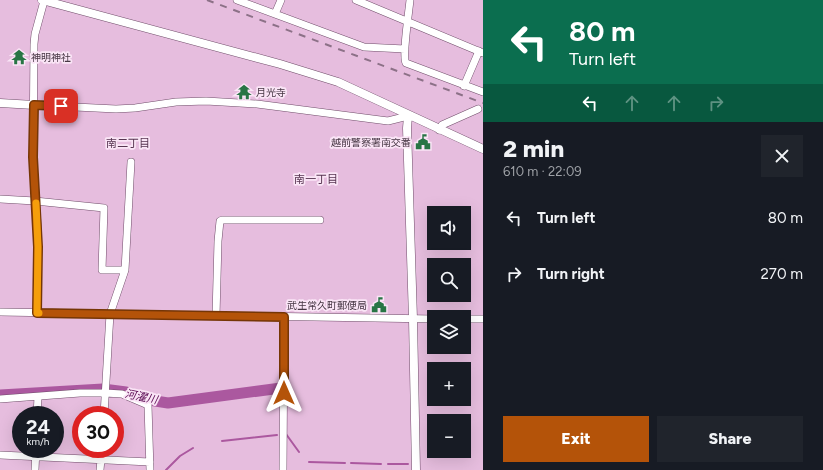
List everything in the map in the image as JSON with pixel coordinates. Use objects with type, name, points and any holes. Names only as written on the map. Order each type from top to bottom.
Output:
[{"type":"street","points":[[37,313],[38,247],[33,157],[35,38],[43,0],[280,64],[338,82],[408,116],[483,149]]},
{"type":"street","points":[[237,0],[364,46],[405,49]]},
{"type":"street","points":[[275,14],[281,0]]},
{"type":"street","points":[[356,0],[481,52],[464,86]]},
{"type":"street","points":[[410,0],[404,60],[406,63],[483,92]]},
{"type":"street","points":[[0,103],[116,109],[191,101],[257,104],[388,121],[408,116]]},
{"type":"street","points":[[440,130],[442,125],[478,109]]},
{"type":"street","points":[[408,116],[407,128],[416,470]]},
{"type":"street","points":[[104,406],[110,314],[125,270],[131,162]]},
{"type":"street","points":[[0,199],[36,200],[104,208],[102,270],[125,270]]},
{"type":"street","points":[[216,316],[220,221],[320,220]]},
{"type":"street","points":[[0,312],[427,319]]},
{"type":"street","points":[[283,470],[284,317]]},
{"type":"street","points":[[471,319],[483,319]]},
{"type":"street","points":[[0,399],[80,393],[105,393],[122,394],[148,405],[150,470]]},
{"type":"street","points":[[38,397],[38,406]]},
{"type":"street","points":[[0,455],[12,454]]},
{"type":"street","points":[[64,456],[150,462]]},
{"type":"street","points":[[35,470],[36,458]]},
{"type":"street","points":[[100,470],[101,459]]},
{"type":"waterway","name":"河濯川","points":[[0,395],[103,389],[126,392],[149,400],[168,403],[281,388]]},
{"type":"waterway","points":[[286,434],[299,452]]},
{"type":"waterway","points":[[222,441],[277,435]]},
{"type":"waterway","points":[[166,470],[180,456],[193,448]]},
{"type":"waterway","points":[[309,462],[345,463]]},
{"type":"waterway","points":[[351,463],[381,464]]},
{"type":"waterway","points":[[388,464],[408,464]]},
{"type":"railway","points":[[207,0],[483,103]]},
{"type":"slow traffic","points":[[36,203],[38,227],[37,313],[39,313]]},
{"type":"place","name":"神明神社","points":[[19,57]]},
{"type":"place","name":"月光寺","points":[[244,92]]},
{"type":"place","name":"越前警察署南交番","points":[[423,142]]},
{"type":"place","name":"武生常久町郵便局","points":[[379,305]]},
{"type":"district","name":"南二丁目","points":[[128,143]]},
{"type":"district","name":"南一丁目","points":[[316,179]]},
{"type":"route","points":[[61,106],[34,105],[33,157],[38,227],[37,313],[284,317],[284,393]]}]
